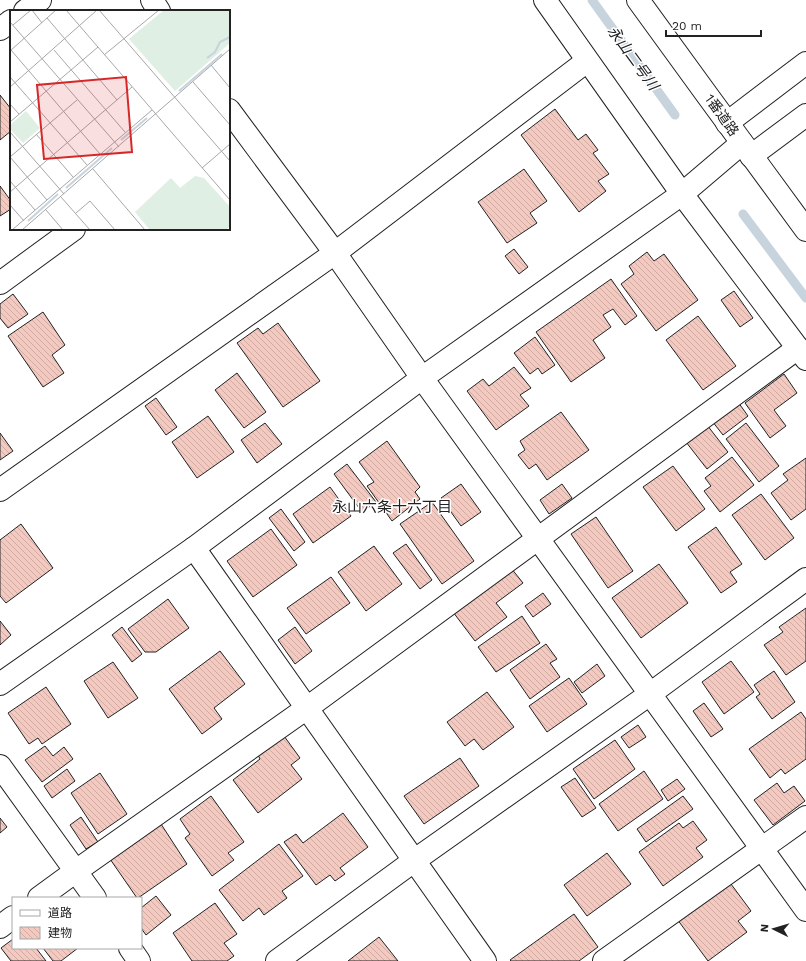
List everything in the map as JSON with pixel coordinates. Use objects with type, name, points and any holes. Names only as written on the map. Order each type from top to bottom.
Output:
[{"type":"street","points":[[26,10],[40,0]]},
{"type":"street","points":[[152,0],[158,10]]},
{"type":"street","points":[[40,897],[307,708],[538,539],[802,354],[682,194],[545,0]]},
{"type":"street","name":"1番道路","points":[[638,0],[746,150],[806,230]]},
{"type":"street","points":[[0,29],[10,22]]},
{"type":"street","points":[[0,490],[335,253],[587,61]]},
{"type":"street","points":[[727,123],[806,63]]},
{"type":"street","points":[[230,114],[335,253],[422,378],[806,910]]},
{"type":"street","points":[[0,684],[194,548],[422,378],[682,194],[746,150],[806,115]]},
{"type":"street","points":[[0,283],[73,230]]},
{"type":"street","points":[[194,548],[485,961]]},
{"type":"street","points":[[277,961],[415,860],[650,694],[806,579]]},
{"type":"street","points":[[0,766],[94,897]]},
{"type":"street","points":[[604,961],[806,817]]},
{"type":"street","points":[[0,927],[12,918]]},
{"type":"street","points":[[131,949],[140,961]]},
{"type":"building","points":[[0,95],[10,108],[10,132],[0,140]]},
{"type":"building","points":[[555,109],[578,140],[586,134],[598,150],[593,153],[609,174],[598,181],[606,191],[579,212],[521,135]]},
{"type":"building","points":[[524,169],[547,201],[530,213],[537,223],[507,243],[478,202]]},
{"type":"building","points":[[0,186],[10,200],[10,210],[0,216]]},
{"type":"building","points":[[514,249],[528,267],[519,274],[505,256]]},
{"type":"building","points":[[647,252],[654,261],[664,254],[698,300],[656,331],[621,284],[634,274],[629,266]]},
{"type":"building","points":[[611,279],[637,316],[625,325],[613,309],[603,315],[611,327],[593,340],[605,358],[571,382],[536,332]]},
{"type":"building","points":[[734,291],[753,318],[740,327],[721,300]]},
{"type":"building","points":[[13,294],[28,314],[8,328],[0,318],[0,304]]},
{"type":"building","points":[[43,312],[65,345],[52,355],[64,373],[43,387],[8,336]]},
{"type":"building","points":[[698,316],[736,366],[703,390],[666,340]]},
{"type":"building","points":[[278,323],[320,381],[283,407],[237,343],[258,328],[263,334]]},
{"type":"building","points":[[535,337],[555,365],[542,374],[538,368],[530,374],[514,353]]},
{"type":"building","points":[[514,367],[531,388],[520,395],[529,406],[496,430],[467,391],[483,379],[489,386]]},
{"type":"building","points":[[237,373],[266,412],[244,428],[215,390]]},
{"type":"building","points":[[784,374],[797,393],[774,410],[786,426],[770,438],[745,403]]},
{"type":"building","points":[[156,398],[177,427],[166,435],[145,406]]},
{"type":"building","points":[[738,402],[748,416],[723,435],[712,421]]},
{"type":"building","points":[[561,412],[589,450],[547,480],[536,464],[529,469],[518,455],[525,450],[520,441]]},
{"type":"building","points":[[208,416],[234,452],[197,478],[172,442]]},
{"type":"building","points":[[265,423],[282,444],[257,463],[241,440]]},
{"type":"building","points":[[746,423],[779,466],[759,482],[726,439]]},
{"type":"building","points":[[707,425],[728,452],[707,469],[686,442]]},
{"type":"building","points":[[0,433],[13,451],[0,460]]},
{"type":"building","points":[[387,441],[420,487],[415,492],[420,499],[392,521],[367,486],[374,482],[359,462]]},
{"type":"building","points":[[732,457],[754,485],[720,512],[704,491],[711,486],[705,478]]},
{"type":"building","points":[[806,458],[806,509],[791,520],[771,493],[788,480],[783,474]]},
{"type":"building","points":[[347,464],[376,502],[362,512],[334,474]]},
{"type":"building","points":[[673,466],[705,509],[676,531],[643,487]]},
{"type":"building","points":[[461,484],[481,512],[461,526],[441,498]]},
{"type":"building","points":[[562,484],[572,498],[549,514],[540,500]]},
{"type":"building","points":[[330,487],[351,516],[313,543],[293,514]]},
{"type":"building","points":[[761,494],[794,538],[765,560],[732,515]]},
{"type":"building","points":[[432,502],[474,561],[442,584],[400,524]]},
{"type":"building","points":[[281,509],[305,542],[294,551],[269,518]]},
{"type":"building","points":[[596,517],[633,571],[608,588],[571,534]]},
{"type":"building","points":[[21,524],[53,568],[6,603],[0,596],[0,540]]},
{"type":"building","points":[[716,527],[742,564],[730,572],[737,582],[721,593],[688,547]]},
{"type":"building","points":[[271,529],[297,565],[253,597],[227,561]]},
{"type":"building","points":[[406,544],[432,580],[420,589],[393,553]]},
{"type":"building","points":[[374,546],[402,584],[366,611],[338,572]]},
{"type":"building","points":[[659,564],[688,603],[641,638],[612,598]]},
{"type":"building","points":[[511,568],[523,583],[496,603],[507,617],[475,641],[453,612]]},
{"type":"building","points":[[331,577],[350,603],[306,634],[287,608]]},
{"type":"building","points":[[543,593],[551,604],[533,617],[525,606]]},
{"type":"building","points":[[168,599],[189,628],[156,652],[145,652],[128,629]]},
{"type":"building","points":[[806,608],[806,661],[786,675],[764,645],[783,632],[779,627]]},
{"type":"building","points":[[522,616],[540,643],[496,672],[478,647]]},
{"type":"building","points":[[0,621],[11,635],[0,645]]},
{"type":"building","points":[[122,627],[142,654],[132,662],[112,635]]},
{"type":"building","points":[[295,627],[312,651],[295,664],[278,640]]},
{"type":"building","points":[[546,644],[557,659],[550,663],[560,677],[530,699],[510,670]]},
{"type":"building","points":[[220,651],[245,684],[214,708],[222,719],[202,734],[169,689]]},
{"type":"building","points":[[731,661],[754,692],[724,714],[702,682]]},
{"type":"building","points":[[113,662],[138,698],[108,718],[84,681]]},
{"type":"building","points":[[597,664],[605,676],[582,693],[574,682]]},
{"type":"building","points":[[774,671],[795,702],[772,719],[756,697],[760,694],[754,685]]},
{"type":"building","points":[[569,678],[587,704],[547,732],[529,706]]},
{"type":"building","points":[[46,687],[71,724],[42,744],[38,738],[29,744],[8,713]]},
{"type":"building","points":[[487,692],[514,727],[483,750],[474,739],[465,746],[447,722]]},
{"type":"building","points":[[704,703],[723,729],[711,737],[693,711]]},
{"type":"building","points":[[801,712],[806,719],[806,759],[785,774],[781,769],[770,778],[749,749]]},
{"type":"building","points":[[638,725],[646,737],[629,748],[621,737]]},
{"type":"building","points":[[284,736],[300,758],[291,765],[302,779],[258,813],[233,780],[260,759],[258,755]]},
{"type":"building","points":[[615,740],[635,769],[594,799],[573,769]]},
{"type":"building","points":[[45,746],[53,756],[64,747],[73,759],[42,782],[25,760]]},
{"type":"building","points":[[460,758],[479,786],[424,824],[404,796]]},
{"type":"building","points":[[67,769],[75,781],[52,798],[44,786]]},
{"type":"building","points":[[644,771],[663,799],[618,831],[599,804]]},
{"type":"building","points":[[100,773],[127,814],[98,834],[71,793]]},
{"type":"building","points":[[575,778],[596,808],[582,817],[561,787]]},
{"type":"building","points":[[677,779],[685,789],[668,801],[661,790]]},
{"type":"building","points":[[777,783],[784,793],[794,786],[805,801],[773,825],[754,800]]},
{"type":"building","points":[[211,796],[244,842],[228,853],[234,860],[212,876],[185,838],[190,834],[180,819]]},
{"type":"building","points":[[683,796],[693,809],[646,842],[637,829]]},
{"type":"building","points":[[343,813],[368,847],[340,868],[345,874],[335,881],[330,875],[316,885],[284,842],[296,834],[303,843]]},
{"type":"building","points":[[81,817],[98,842],[86,849],[70,825]]},
{"type":"building","points":[[0,818],[7,827],[0,833]]},
{"type":"building","points":[[693,821],[707,840],[696,848],[703,857],[663,886],[639,852],[679,823],[683,828]]},
{"type":"building","points":[[161,824],[187,864],[139,897],[136,897],[110,859]]},
{"type":"building","points":[[279,844],[303,876],[282,891],[287,898],[264,915],[259,908],[243,921],[219,890]]},
{"type":"building","points":[[607,853],[631,884],[587,916],[564,885]]},
{"type":"building","points":[[728,880],[751,911],[738,921],[747,932],[708,961],[677,919]]},
{"type":"building","points":[[156,896],[171,915],[146,935],[142,929],[142,907]]},
{"type":"building","points":[[215,903],[237,934],[224,943],[234,956],[227,961],[192,961],[173,933]]},
{"type":"building","points":[[574,914],[598,947],[579,961],[510,960]]},
{"type":"building","points":[[379,937],[398,961],[348,961]]},
{"type":"building","points":[[12,940],[12,949],[37,949],[46,961],[11,961],[1,948]]},
{"type":"building","points":[[44,949],[77,949],[61,961],[53,961]]},
{"type":"waterway","name":"永山二号川","points":[[592,0],[675,115]]},
{"type":"waterway","name":"永山二号川","points":[[743,214],[806,298]]},
{"type":"district","name":"永山六条十六丁目","points":[[392,507]]}]
